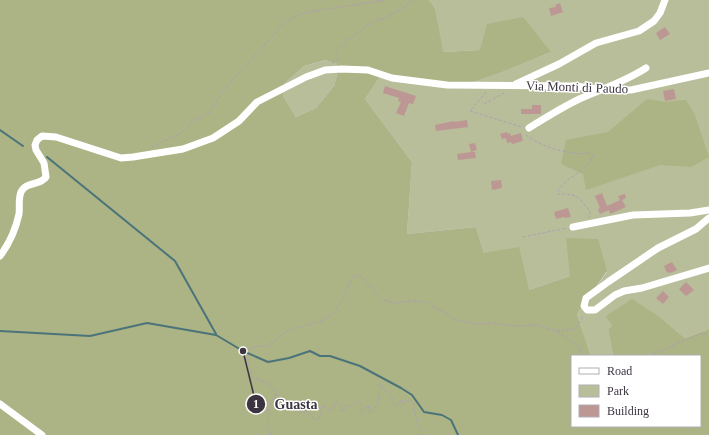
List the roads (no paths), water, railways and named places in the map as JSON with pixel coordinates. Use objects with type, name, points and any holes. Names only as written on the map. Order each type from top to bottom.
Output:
[{"type":"street","points":[[516,84],[559,64],[596,43],[639,31],[654,21],[660,13],[665,0]]},
{"type":"street","points":[[529,128],[565,106],[585,96],[626,80],[646,68]]},
{"type":"street","name":"Via Monti di Paudo","points":[[0,256],[6,247],[18,217],[21,192],[27,186],[42,181],[46,177],[44,163],[36,150],[35,145],[39,138],[47,136],[56,137],[121,158],[184,149],[213,138],[239,121],[257,102],[306,77],[319,72],[331,70],[362,70],[392,78],[436,84],[576,86],[603,90],[631,90],[709,73]]},
{"type":"street","points":[[573,227],[634,215],[690,213],[709,210]]},
{"type":"street","points":[[709,218],[696,229],[658,248],[592,292],[586,298],[584,306],[587,310],[595,310],[615,295],[624,291],[642,288],[709,268]]},
{"type":"street","points":[[0,404],[42,435]]},
{"type":"waterway","points":[[0,130],[23,146]]},
{"type":"waterway","points":[[47,157],[175,261],[216,334]]},
{"type":"waterway","points":[[0,331],[90,336],[147,323],[216,335],[243,351],[268,362],[289,358],[310,351],[320,356],[330,356],[360,366],[401,388],[412,395],[424,412],[442,415],[451,420],[458,435]]},
{"type":"place","name":"Guasta","points":[[243,351]]}]
